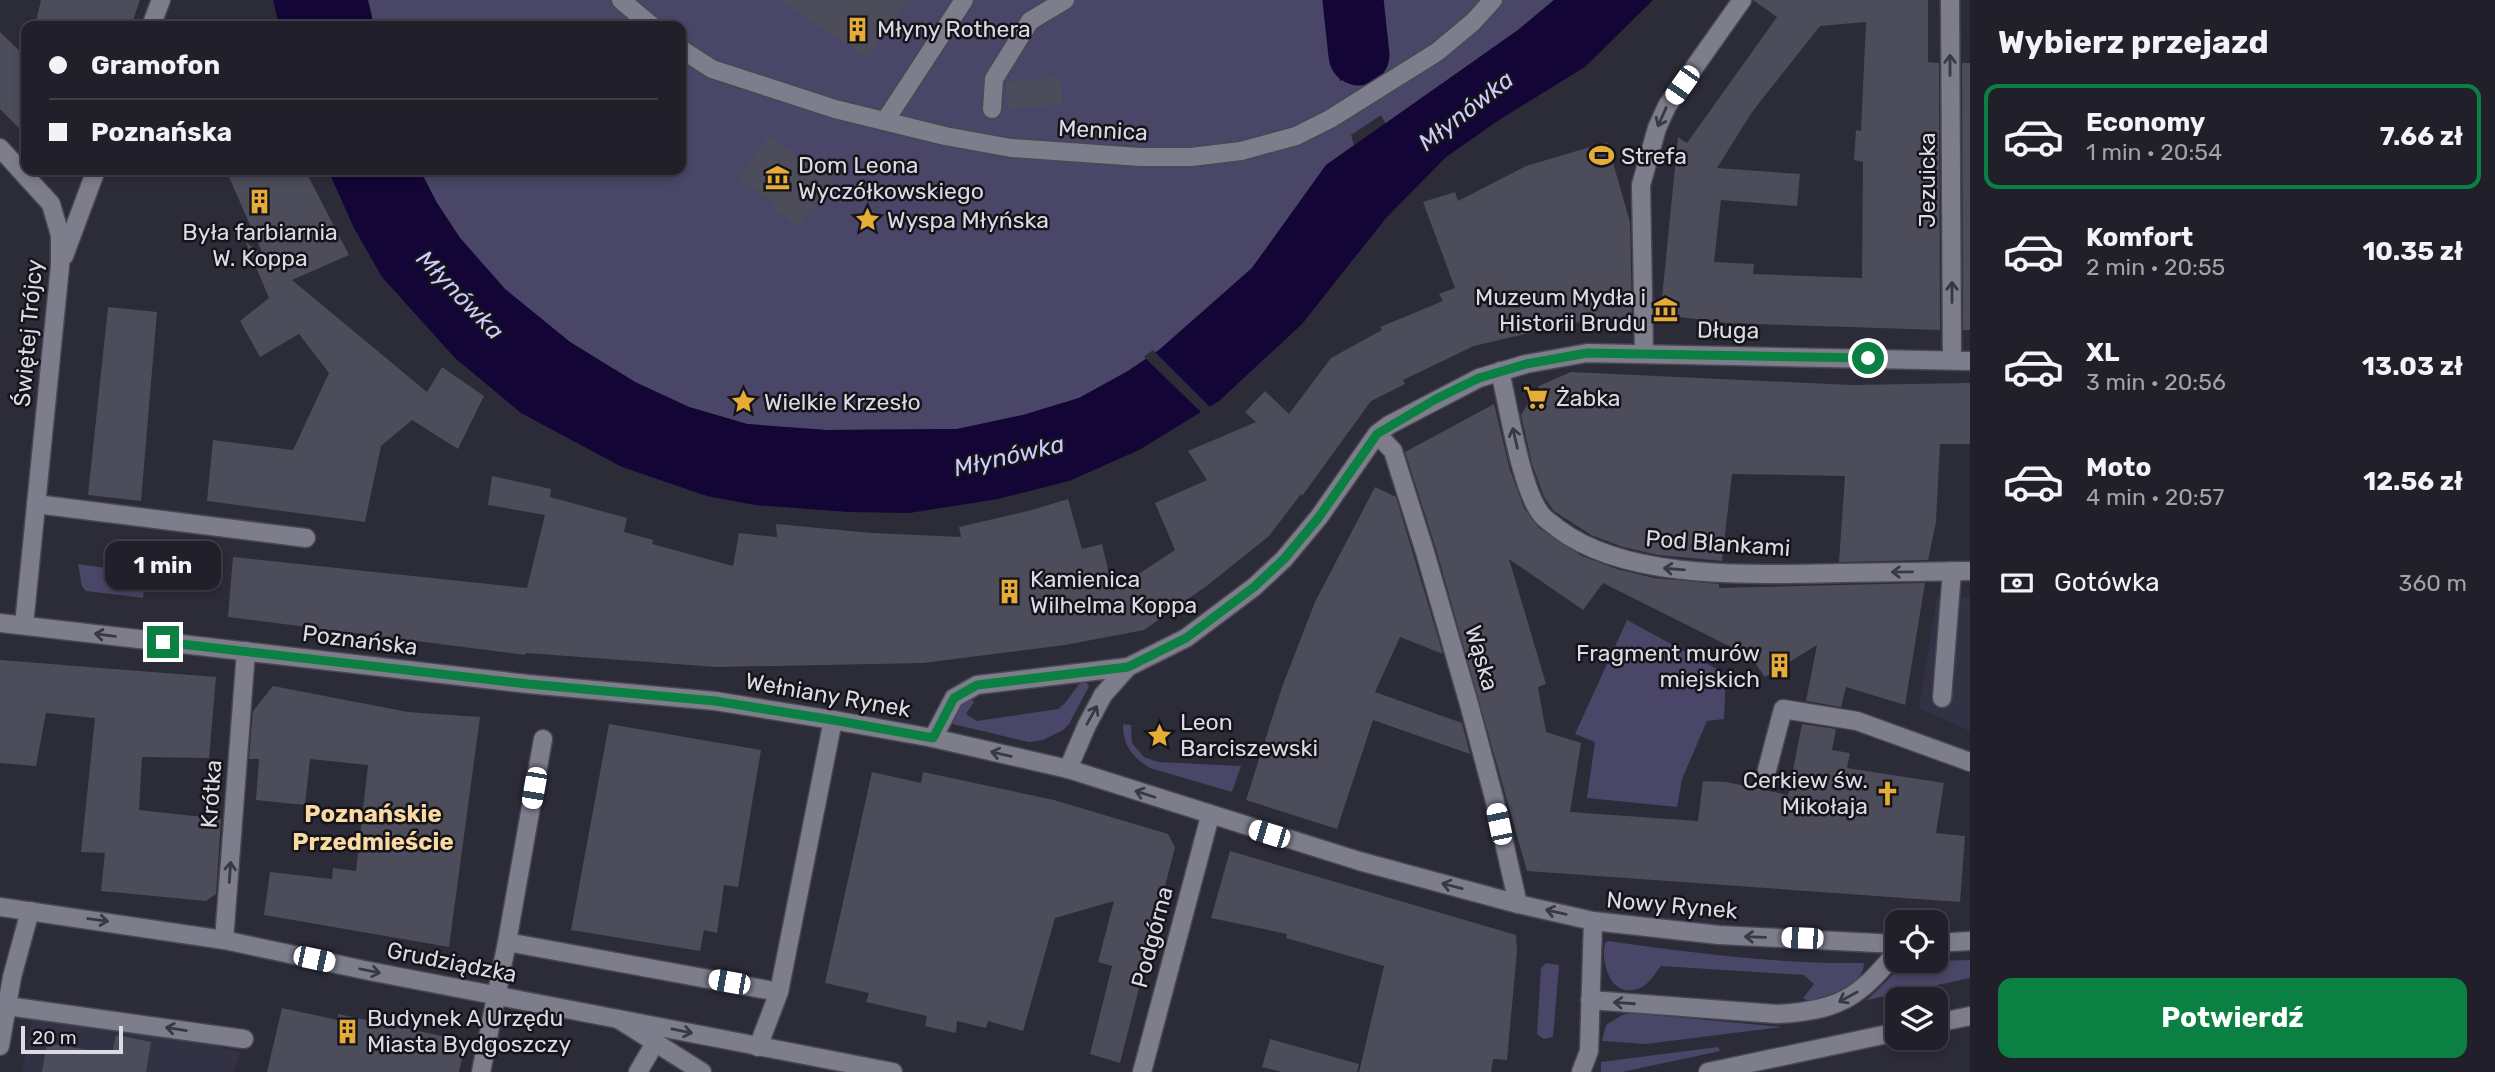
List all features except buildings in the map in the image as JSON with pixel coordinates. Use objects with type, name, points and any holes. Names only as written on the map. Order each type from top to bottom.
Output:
[{"type":"street","points":[[153,21],[161,0]]},
{"type":"street","points":[[621,0],[646,21]]},
{"type":"street","points":[[885,121],[964,0]]},
{"type":"street","points":[[992,109],[994,79],[1030,20],[1065,0]]},
{"type":"street","name":"Mennica","points":[[686,52],[712,69],[835,109],[1011,148],[1140,158],[1191,157],[1241,151],[1296,136],[1330,119],[1437,52],[1473,22],[1493,0]]},
{"type":"street","points":[[1644,353],[1641,185],[1657,128],[1667,106],[1742,0]]},
{"type":"street","name":"Jezuicka","points":[[1950,0],[1961,360]]},
{"type":"street","name":"Świętej Trójcy","points":[[0,148],[21,171]]},
{"type":"street","name":"Świętej Trójcy","points":[[24,625],[60,266],[60,235],[51,204],[25,175]]},
{"type":"street","points":[[60,266],[94,175]]},
{"type":"street","name":"Długa","points":[[1377,434],[1436,399],[1500,371],[1568,355],[1644,353],[1961,360]]},
{"type":"street","name":"Pod Blankami","points":[[1500,371],[1533,501],[1541,515],[1564,533],[1600,552],[1670,569],[1769,573],[1961,571]]},
{"type":"street","name":"Wełniany Rynek","points":[[933,738],[954,698],[977,685],[1128,667],[1186,638],[1220,614],[1271,571],[1319,517],[1377,434]]},
{"type":"street","name":"Wąska","points":[[1377,434],[1393,451],[1425,552],[1480,746],[1518,904]]},
{"type":"street","points":[[36,504],[306,538]]},
{"type":"street","points":[[1942,698],[1961,571]]},
{"type":"street","name":"Poznańska","points":[[0,623],[528,684],[715,701]]},
{"type":"street","name":"Krótka","points":[[225,940],[246,651]]},
{"type":"street","name":"Wełniany Rynek","points":[[1068,769],[1103,695],[1128,667]]},
{"type":"street","name":"Wełniany Rynek","points":[[715,701],[933,738],[1068,769],[1359,861],[1518,904],[1593,921]]},
{"type":"street","points":[[1767,769],[1783,709],[1857,721],[1970,762]]},
{"type":"street","points":[[758,1046],[779,992],[833,720]]},
{"type":"street","points":[[481,1072],[543,739]]},
{"type":"street","name":"Podgórna","points":[[1142,1072],[1210,816]]},
{"type":"street","name":"Grudziądzka","points":[[0,907],[225,940],[893,1072]]},
{"type":"street","points":[[0,1046],[12,977],[30,911]]},
{"type":"street","name":"Nowy Rynek","points":[[1581,1072],[1589,1051],[1593,921],[1719,935],[1885,943]]},
{"type":"street","points":[[1948,942],[1970,941]]},
{"type":"street","points":[[507,942],[779,992]]},
{"type":"street","points":[[1590,1000],[1777,1014],[1805,1012],[1832,1006],[1850,998],[1885,966]]},
{"type":"street","points":[[7,1006],[244,1039]]},
{"type":"street","points":[[1948,1021],[1970,1016]]},
{"type":"street","points":[[615,1017],[702,1072]]},
{"type":"street","points":[[1708,1072],[1885,1035]]},
{"type":"street","points":[[638,1072],[655,1043]]},
{"type":"shaded area","name":"Wyspa Młyńska","points":[[368,0],[1554,0],[1518,30],[1386,124],[1381,115],[1351,135],[1354,145],[1326,165],[1252,268],[1159,350],[1079,398],[1023,415],[957,429],[826,430],[747,424],[689,407],[635,382],[570,342],[505,289],[460,238],[423,175],[686,175],[686,21],[373,21]]},
{"type":"shaded area","points":[[78,564],[139,573],[144,586],[143,598],[86,591],[82,587]]},
{"type":"shaded area","points":[[1937,597],[1970,598],[1970,731],[1919,708]]},
{"type":"shaded area","points":[[1627,620],[1726,674],[1724,719],[1707,721],[1682,779],[1677,807],[1587,798],[1595,742],[1575,734]]},
{"type":"shaded area","points":[[1086,682],[1089,686],[1069,724],[1043,740],[1029,742],[953,724],[951,719],[962,703],[970,698],[974,702],[966,714],[977,721],[1058,709],[1080,683]]},
{"type":"shaded area","points":[[1123,724],[1131,725],[1132,743],[1144,757],[1158,762],[1241,766],[1232,792],[1150,768],[1130,750]]},
{"type":"shaded area","points":[[1608,941],[1768,960],[1864,963],[1858,978],[1851,984],[1834,993],[1808,1001],[1803,998],[1814,984],[1804,975],[1661,966],[1642,987],[1623,990],[1616,985],[1607,971],[1604,952],[1605,943]]},
{"type":"shaded area","points":[[1970,960],[1970,978],[1928,987],[1885,987],[1885,996],[1867,1000],[1895,973],[1948,973],[1948,961]]},
{"type":"shaded area","points":[[1546,963],[1559,965],[1553,1037],[1544,1039],[1537,1034],[1541,968]]},
{"type":"shaded area","points":[[36,1002],[241,1052],[234,1072],[22,1072]]},
{"type":"shaded area","points":[[1631,1013],[1782,1027],[1646,1044],[1602,1041],[1606,1025]]},
{"type":"shaded area","points":[[1718,1047],[1720,1051],[1622,1072],[1601,1072],[1601,1062]]},
{"type":"water","points":[[273,0],[368,0],[373,21],[278,21]]},
{"type":"water","name":"Młynówka","points":[[1554,0],[1653,0],[1585,67],[1499,120],[1446,157],[1386,218],[1302,324],[1219,401],[1139,450],[1069,481],[998,499],[909,513],[849,512],[755,505],[707,496],[622,467],[521,413],[455,358],[382,277],[354,228],[330,175],[423,175],[460,238],[505,289],[570,342],[635,382],[689,407],[747,424],[826,430],[957,429],[1023,415],[1079,398],[1159,350],[1252,268],[1326,165],[1518,30]]},
{"type":"water","points":[[1376,23],[1381,56],[1340,81],[1333,29]]},
{"type":"pier","points":[[1153,350],[1212,409],[1204,415],[1144,357]]},
{"type":"waterway","points":[[1353,0],[1359,55]]},
{"type":"place","name":"Młyny Rothera","points":[[857,29]]},
{"type":"place","name":"Strefa","points":[[1601,156]]},
{"type":"place","name":"Dom Leona Wyczółkowskiego","points":[[778,178]]},
{"type":"place","name":"Była farbiarnia W. Koppa","points":[[260,202]]},
{"type":"place","name":"Wyspa Młyńska","points":[[867,220]]},
{"type":"place","name":"Muzeum Mydła i Historii Brudu","points":[[1666,310]]},
{"type":"place","name":"Żabka","points":[[1536,398]]},
{"type":"place","name":"Wielkie Krzesło","points":[[744,402]]},
{"type":"place","name":"Kamienica Wilhelma Koppa","points":[[1010,592]]},
{"type":"place","name":"Fragment murów miejskich","points":[[1780,666]]},
{"type":"place","name":"Leon Barciszewski","points":[[1160,735]]},
{"type":"place","name":"Cerkiew św. Mikołaja","points":[[1888,793]]},
{"type":"place","name":"Budynek A Urzędu Miasta Bydgoszczy","points":[[347,1031]]},
{"type":"district","name":"Poznańskie Przedmieście","points":[[373,828]]},
{"type":"route","points":[[163,642],[528,684],[715,701],[933,738],[954,698],[977,685],[1128,667],[1186,638],[1254,587],[1284,559],[1319,517],[1377,434],[1402,417],[1479,378],[1526,364],[1587,353],[1868,358]]}]
